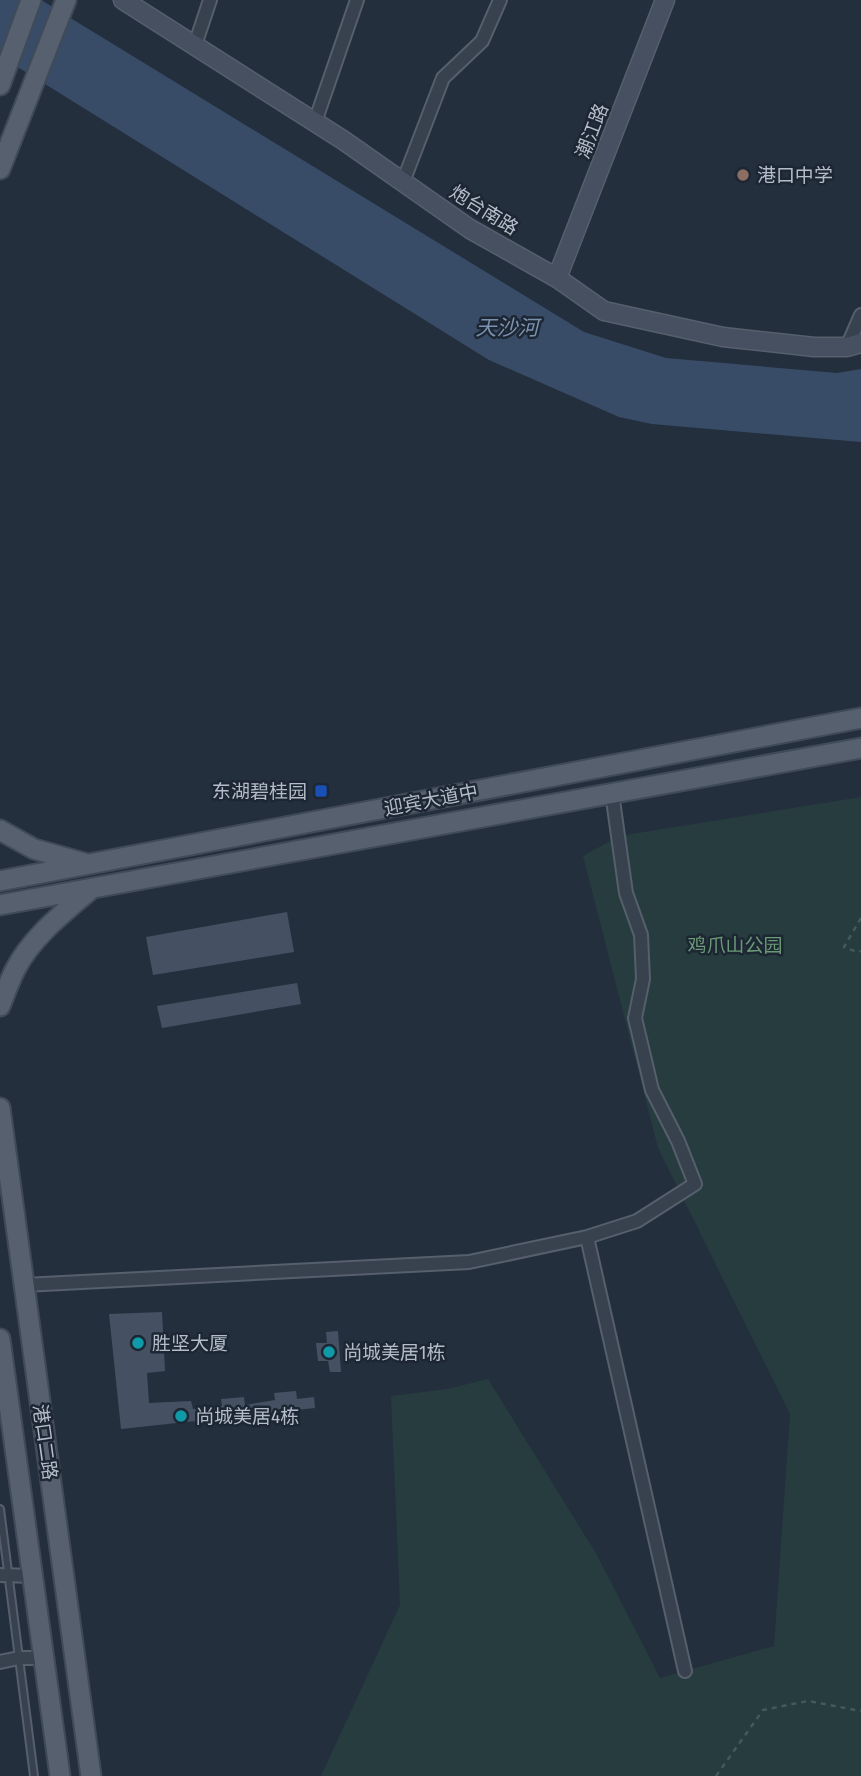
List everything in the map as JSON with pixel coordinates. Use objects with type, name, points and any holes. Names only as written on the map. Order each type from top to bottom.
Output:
[{"type":"main road","points":[[0,85],[31,0]]},
{"type":"main road","points":[[0,169],[66,0]]},
{"type":"main road","name":"迎宾大道中","points":[[0,881],[861,718]]},
{"type":"main road","name":"迎宾大道中","points":[[0,905],[861,748]]},
{"type":"main road","points":[[0,830],[34,849],[89,864]]},
{"type":"main road","points":[[0,1006],[15,969],[49,925],[92,888]]},
{"type":"main road","name":"港口二路","points":[[0,1108],[91,1776]]},
{"type":"main road","name":"港口二路","points":[[0,1339],[60,1776]]},
{"type":"street","name":"炮台南路","points":[[123,0],[315,122],[470,229],[557,278],[604,311],[723,337],[814,348],[854,345]]},
{"type":"street","points":[[195,46],[210,0]]},
{"type":"street","points":[[315,122],[357,0]]},
{"type":"street","points":[[403,182],[443,78],[482,41],[500,0]]},
{"type":"street","name":"潮江路","points":[[557,278],[666,0]]},
{"type":"street","points":[[854,345],[861,315]]},
{"type":"street","points":[[24,1285],[468,1262],[587,1237],[638,1221],[695,1184],[678,1141],[652,1090],[635,1018],[643,979],[641,935],[626,893],[612,793]]},
{"type":"street","points":[[122,858],[125,883]]},
{"type":"street","points":[[587,1237],[685,1671]]},
{"type":"street","points":[[4,1575],[33,1576]]},
{"type":"street","points":[[0,1662],[19,1658],[43,1658]]},
{"type":"lane","points":[[0,1509],[4,1575],[19,1658],[34,1776]]},
{"type":"path","points":[[861,918],[844,947],[857,953],[861,951]]},
{"type":"path","points":[[716,1776],[763,1710],[808,1701],[861,1711]]},
{"type":"green space","name":"鸡爪山公园","points":[[861,797],[861,1776],[321,1776],[400,1605],[391,1396],[447,1389],[488,1379],[597,1555],[660,1678],[774,1646],[790,1414],[658,1148],[583,856],[619,836]]},
{"type":"water","name":"天沙河","points":[[0,0],[41,0],[584,332],[666,358],[837,373],[861,369],[861,442],[652,424],[619,417],[489,360],[0,56]]},
{"type":"building","points":[[287,912],[294,952],[153,975],[146,937]]},
{"type":"building","points":[[297,983],[301,1004],[162,1028],[157,1006]]},
{"type":"building","name":"胜坚大厦","points":[[162,1312],[165,1371],[147,1373],[149,1403],[191,1401],[193,1409],[222,1406],[221,1399],[244,1397],[245,1405],[275,1400],[274,1393],[296,1391],[297,1399],[314,1397],[315,1408],[121,1429],[109,1314]]},
{"type":"building","name":"尚城美居1栋","points":[[338,1331],[341,1372],[330,1372],[328,1361],[318,1361],[316,1343],[327,1343],[326,1332]]},
{"type":"place","name":"港口中学","points":[[743,175]]},
{"type":"place","name":"东湖碧桂园","points":[[321,791]]},
{"type":"place","name":"胜坚大厦","points":[[138,1343]]},
{"type":"place","name":"尚城美居1栋","points":[[329,1352]]},
{"type":"place","name":"尚城美居4栋","points":[[181,1416]]}]
